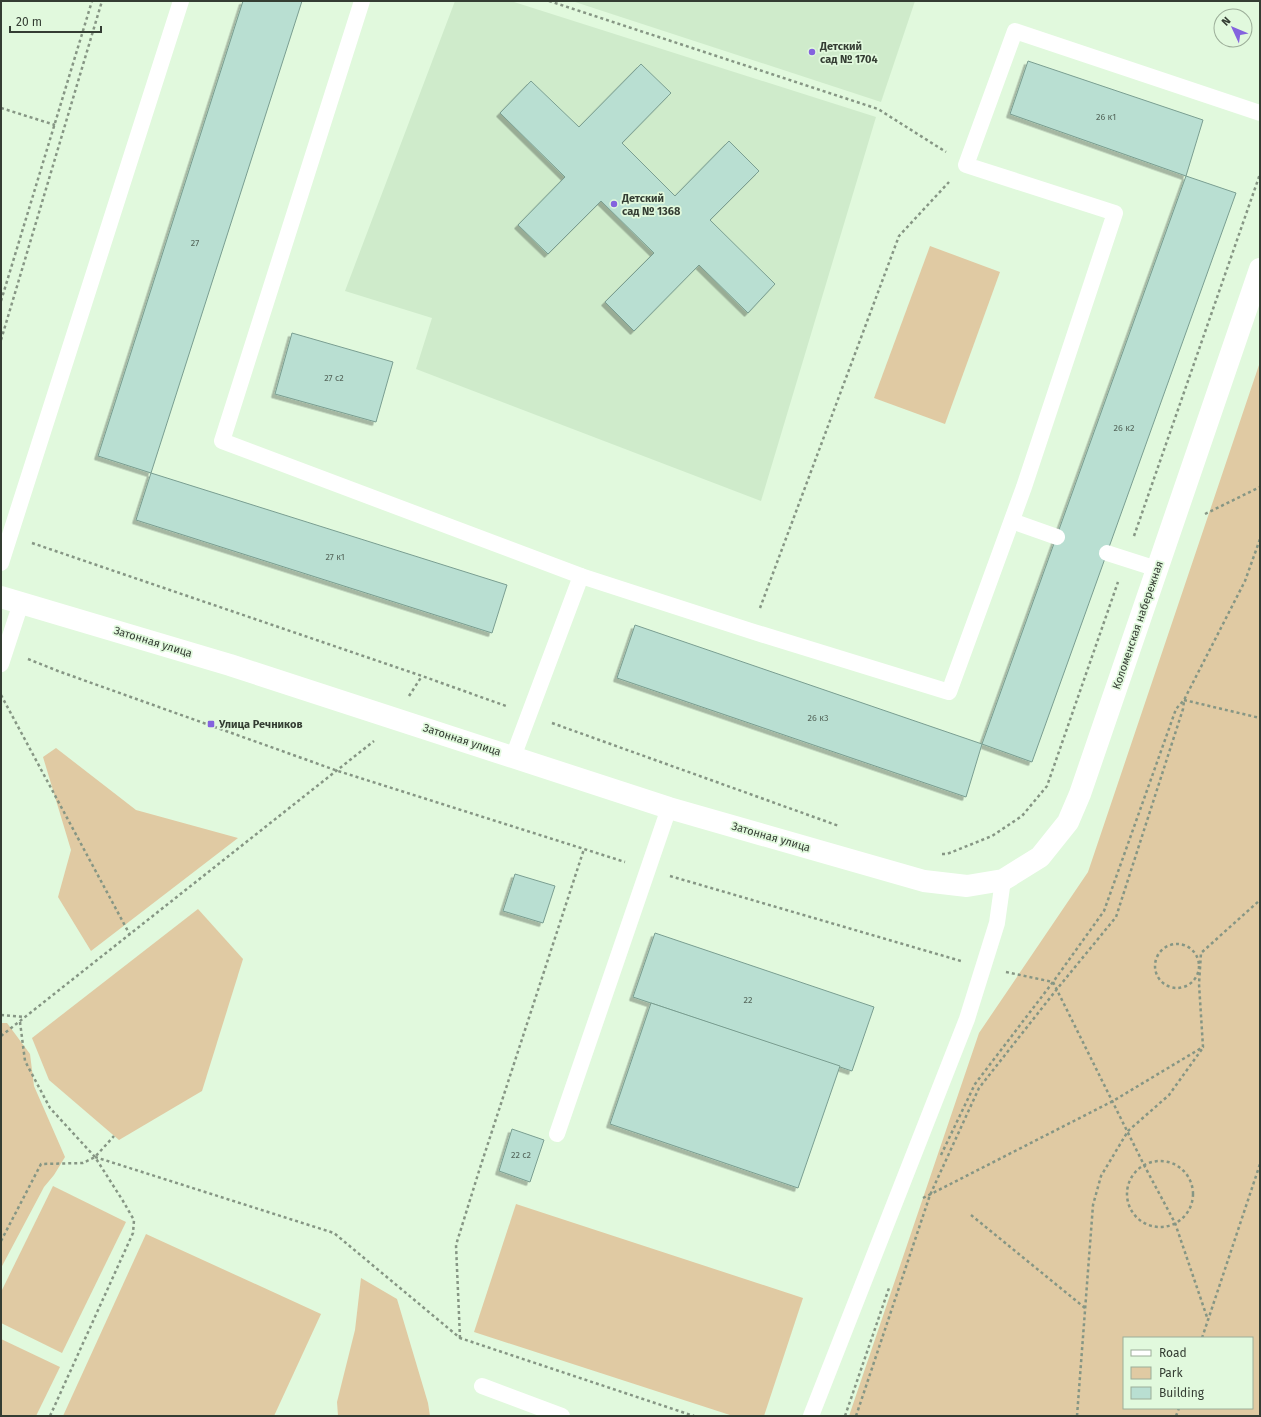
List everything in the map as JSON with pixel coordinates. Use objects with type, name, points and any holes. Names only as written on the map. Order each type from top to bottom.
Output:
[{"type":"street","name":"Коломенская набережная","points":[[924,881],[967,886],[1003,880],[1040,856],[1068,822],[1082,786],[1260,269]]},
{"type":"street","name":"Затонная улица","points":[[11,600],[230,665],[669,808],[924,881]]},
{"type":"lane","points":[[1,563],[181,1]]},
{"type":"lane","points":[[362,1],[222,441],[581,576],[751,631],[949,692],[1024,487],[1115,213],[966,165],[1015,31],[1260,113]]},
{"type":"lane","points":[[1012,521],[1057,537]]},
{"type":"lane","points":[[1107,553],[1157,569]]},
{"type":"lane","points":[[513,757],[581,576]]},
{"type":"lane","points":[[3,657],[11,600]]},
{"type":"lane","points":[[557,1134],[669,808]]},
{"type":"lane","points":[[810,1416],[967,1019],[996,923],[1003,880]]},
{"type":"lane","points":[[482,1386],[562,1416]]},
{"type":"path","points":[[1,301],[92,1]]},
{"type":"path","points":[[1,340],[102,1]]},
{"type":"path","points":[[549,1],[878,109],[966,165],[899,236],[751,631]]},
{"type":"path","points":[[1,108],[55,126]]},
{"type":"path","points":[[1200,516],[1260,487]]},
{"type":"path","points":[[941,1156],[975,1084],[1053,982],[1104,911],[1176,709],[1184,700],[1245,580],[1260,539]]},
{"type":"path","points":[[3,657],[65,674],[338,770],[648,870],[983,968],[1053,982],[1144,1165],[1175,1223],[1208,1320]]},
{"type":"path","points":[[1,1036],[373,743],[394,718],[422,676]]},
{"type":"path","points":[[1,695],[130,935]]},
{"type":"path","points":[[1184,700],[1260,718]]},
{"type":"path","points":[[856,1416],[930,1195],[979,1088],[1116,917],[1183,709],[1184,700]]},
{"type":"path","points":[[460,1338],[456,1245],[584,849]]},
{"type":"path","points":[[1077,1416],[1093,1205],[1101,1176],[1128,1131],[1169,1095],[1203,1047],[1199,969],[1199,962],[1197,954],[1192,948],[1178,943],[1170,944],[1164,947],[1156,959],[1156,973],[1160,980],[1172,988],[1186,987],[1197,976],[1199,969],[1201,953],[1260,900]]},
{"type":"path","points":[[1,1015],[26,1017]]},
{"type":"path","points":[[20,1022],[25,1061],[50,1108],[95,1157],[134,1220],[133,1234],[50,1416]]},
{"type":"path","points":[[924,1192],[921,1199],[1113,1101],[1203,1047]]},
{"type":"path","points":[[1,1241],[41,1164],[83,1163],[95,1157],[114,1136]]},
{"type":"path","points":[[95,1157],[334,1233],[460,1338],[694,1416]]},
{"type":"path","points":[[1156,1161],[1167,1162],[1177,1166],[1185,1173],[1191,1182],[1193,1193],[1192,1204],[1186,1214],[1175,1223],[1158,1228],[1147,1225],[1138,1219],[1131,1211],[1127,1201],[1127,1190],[1130,1180],[1136,1171],[1144,1165],[1156,1161]]},
{"type":"path","points":[[1202,1337],[1260,1164]]},
{"type":"path","points":[[971,1215],[1086,1308]]},
{"type":"path","points":[[845,1416],[892,1281]]},
{"type":"shaded area","name":"Детский сад № 1368","points":[[455,1],[514,2],[876,117],[761,501],[416,369],[432,318],[345,291]]},
{"type":"shaded area","name":"Детский сад № 1704","points":[[572,1],[915,1],[881,102]]},
{"type":"green space","points":[[930,246],[1000,272],[945,424],[874,398]]},
{"type":"green space","points":[[1260,362],[1260,1416],[849,1416],[979,1033],[1088,872]]},
{"type":"green space","points":[[56,748],[136,810],[238,838],[91,951],[58,897],[71,850],[43,757]]},
{"type":"green space","points":[[198,909],[243,959],[202,1091],[119,1140],[49,1080],[32,1038]]},
{"type":"green space","points":[[1,1023],[7,1023],[30,1054],[34,1086],[65,1157],[54,1175],[44,1187],[1,1268]]},
{"type":"green space","points":[[53,1186],[126,1222],[62,1353],[1,1323],[1,1292]]},
{"type":"green space","points":[[516,1204],[803,1298],[764,1416],[733,1416],[474,1332]]},
{"type":"green space","points":[[146,1234],[321,1314],[274,1416],[63,1416]]},
{"type":"green space","points":[[361,1278],[397,1299],[428,1403],[430,1416],[338,1416],[337,1402],[355,1330]]},
{"type":"green space","points":[[1,1339],[60,1367],[36,1416],[1,1416]]},
{"type":"building","points":[[243,1],[302,1],[151,473],[98,456]]},
{"type":"building","points":[[1028,61],[1203,120],[1186,176],[1010,114]]},
{"type":"building","points":[[641,64],[671,93],[622,143],[675,196],[729,141],[759,171],[710,220],[775,284],[748,313],[699,265],[634,331],[605,302],[654,253],[601,201],[548,254],[518,225],[565,177],[500,113],[531,81],[579,127]]},
{"type":"building","points":[[1186,176],[1236,193],[1032,762],[982,744]]},
{"type":"building","points":[[292,333],[393,362],[376,422],[275,394]]},
{"type":"building","points":[[151,473],[507,585],[492,633],[136,520]]},
{"type":"building","points":[[635,625],[982,744],[966,797],[617,678]]},
{"type":"building","points":[[515,874],[555,886],[543,923],[503,911]]},
{"type":"building","points":[[655,933],[874,1007],[852,1071],[633,997]]},
{"type":"building","points":[[651,1003],[840,1066],[798,1188],[610,1124]]},
{"type":"building","points":[[512,1129],[544,1140],[530,1182],[499,1171]]},
{"type":"place","name":"Детский сад № 1704","points":[[812,52]]},
{"type":"place","name":"Детский сад № 1368","points":[[614,204]]},
{"type":"place","name":"Улица Речников","points":[[211,724]]}]
